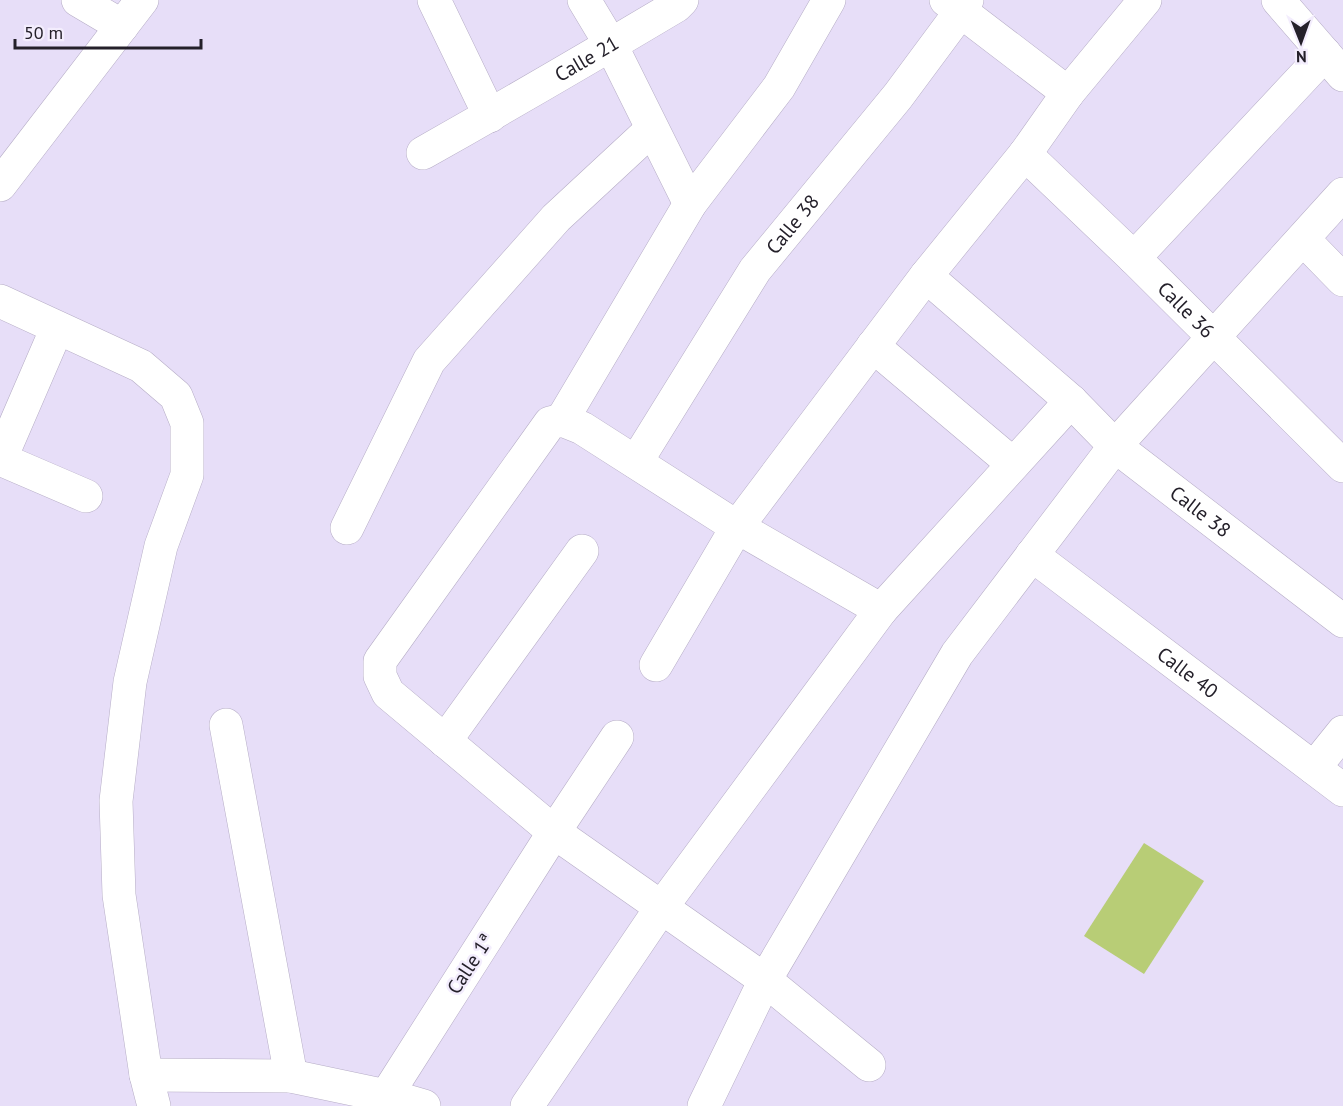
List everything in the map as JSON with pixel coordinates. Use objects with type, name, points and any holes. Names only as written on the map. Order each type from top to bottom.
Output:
[{"type":"street","points":[[78,0],[123,26]]},
{"type":"street","points":[[5,168],[142,0]]},
{"type":"street","points":[[434,0],[490,116]]},
{"type":"street","points":[[584,0],[611,45],[690,204]]},
{"type":"street","name":"Calle 21","points":[[423,153],[611,45],[676,6],[682,0]]},
{"type":"street","points":[[562,420],[690,204],[780,87],[829,0]]},
{"type":"street","points":[[656,665],[737,526],[926,276],[1025,154],[1068,93],[1145,0]]},
{"type":"street","points":[[1134,258],[1334,64],[1278,0]]},
{"type":"street","points":[[958,4],[1068,93]]},
{"type":"street","name":"Calle 38","points":[[636,462],[755,270],[898,96],[958,4]]},
{"type":"street","points":[[346,528],[429,361],[556,218],[652,129]]},
{"type":"street","name":"Calle 36","points":[[1025,154],[1214,336],[1343,466]]},
{"type":"street","points":[[704,1106],[765,980],[957,654],[1115,446],[1343,194]]},
{"type":"street","points":[[1303,239],[1343,280]]},
{"type":"street","name":"Calle 38","points":[[926,276],[1071,401],[1115,446],[1343,621]]},
{"type":"street","points":[[0,302],[141,366],[176,396],[187,423],[187,475],[161,546],[130,682],[116,801],[119,896],[146,1075],[154,1106]]},
{"type":"street","points":[[57,328],[0,459],[86,496]]},
{"type":"street","points":[[873,346],[1013,464]]},
{"type":"street","points":[[527,1106],[661,908],[881,610],[1071,401]]},
{"type":"street","points":[[869,1065],[765,980],[554,832],[388,693],[380,676],[380,661],[550,423],[562,420],[582,428],[737,526],[881,610]]},
{"type":"street","points":[[445,741],[582,551]]},
{"type":"street","name":"Calle 40","points":[[1032,555],[1343,790]]},
{"type":"street","points":[[226,725],[291,1076]]},
{"type":"street","points":[[1314,768],[1343,732]]},
{"type":"street","name":"Calle 1ª","points":[[386,1096],[617,737]]},
{"type":"street","points":[[146,1075],[291,1076],[424,1106]]},
{"type":"green space","points":[[1144,843],[1204,881],[1144,974],[1084,936]]}]
